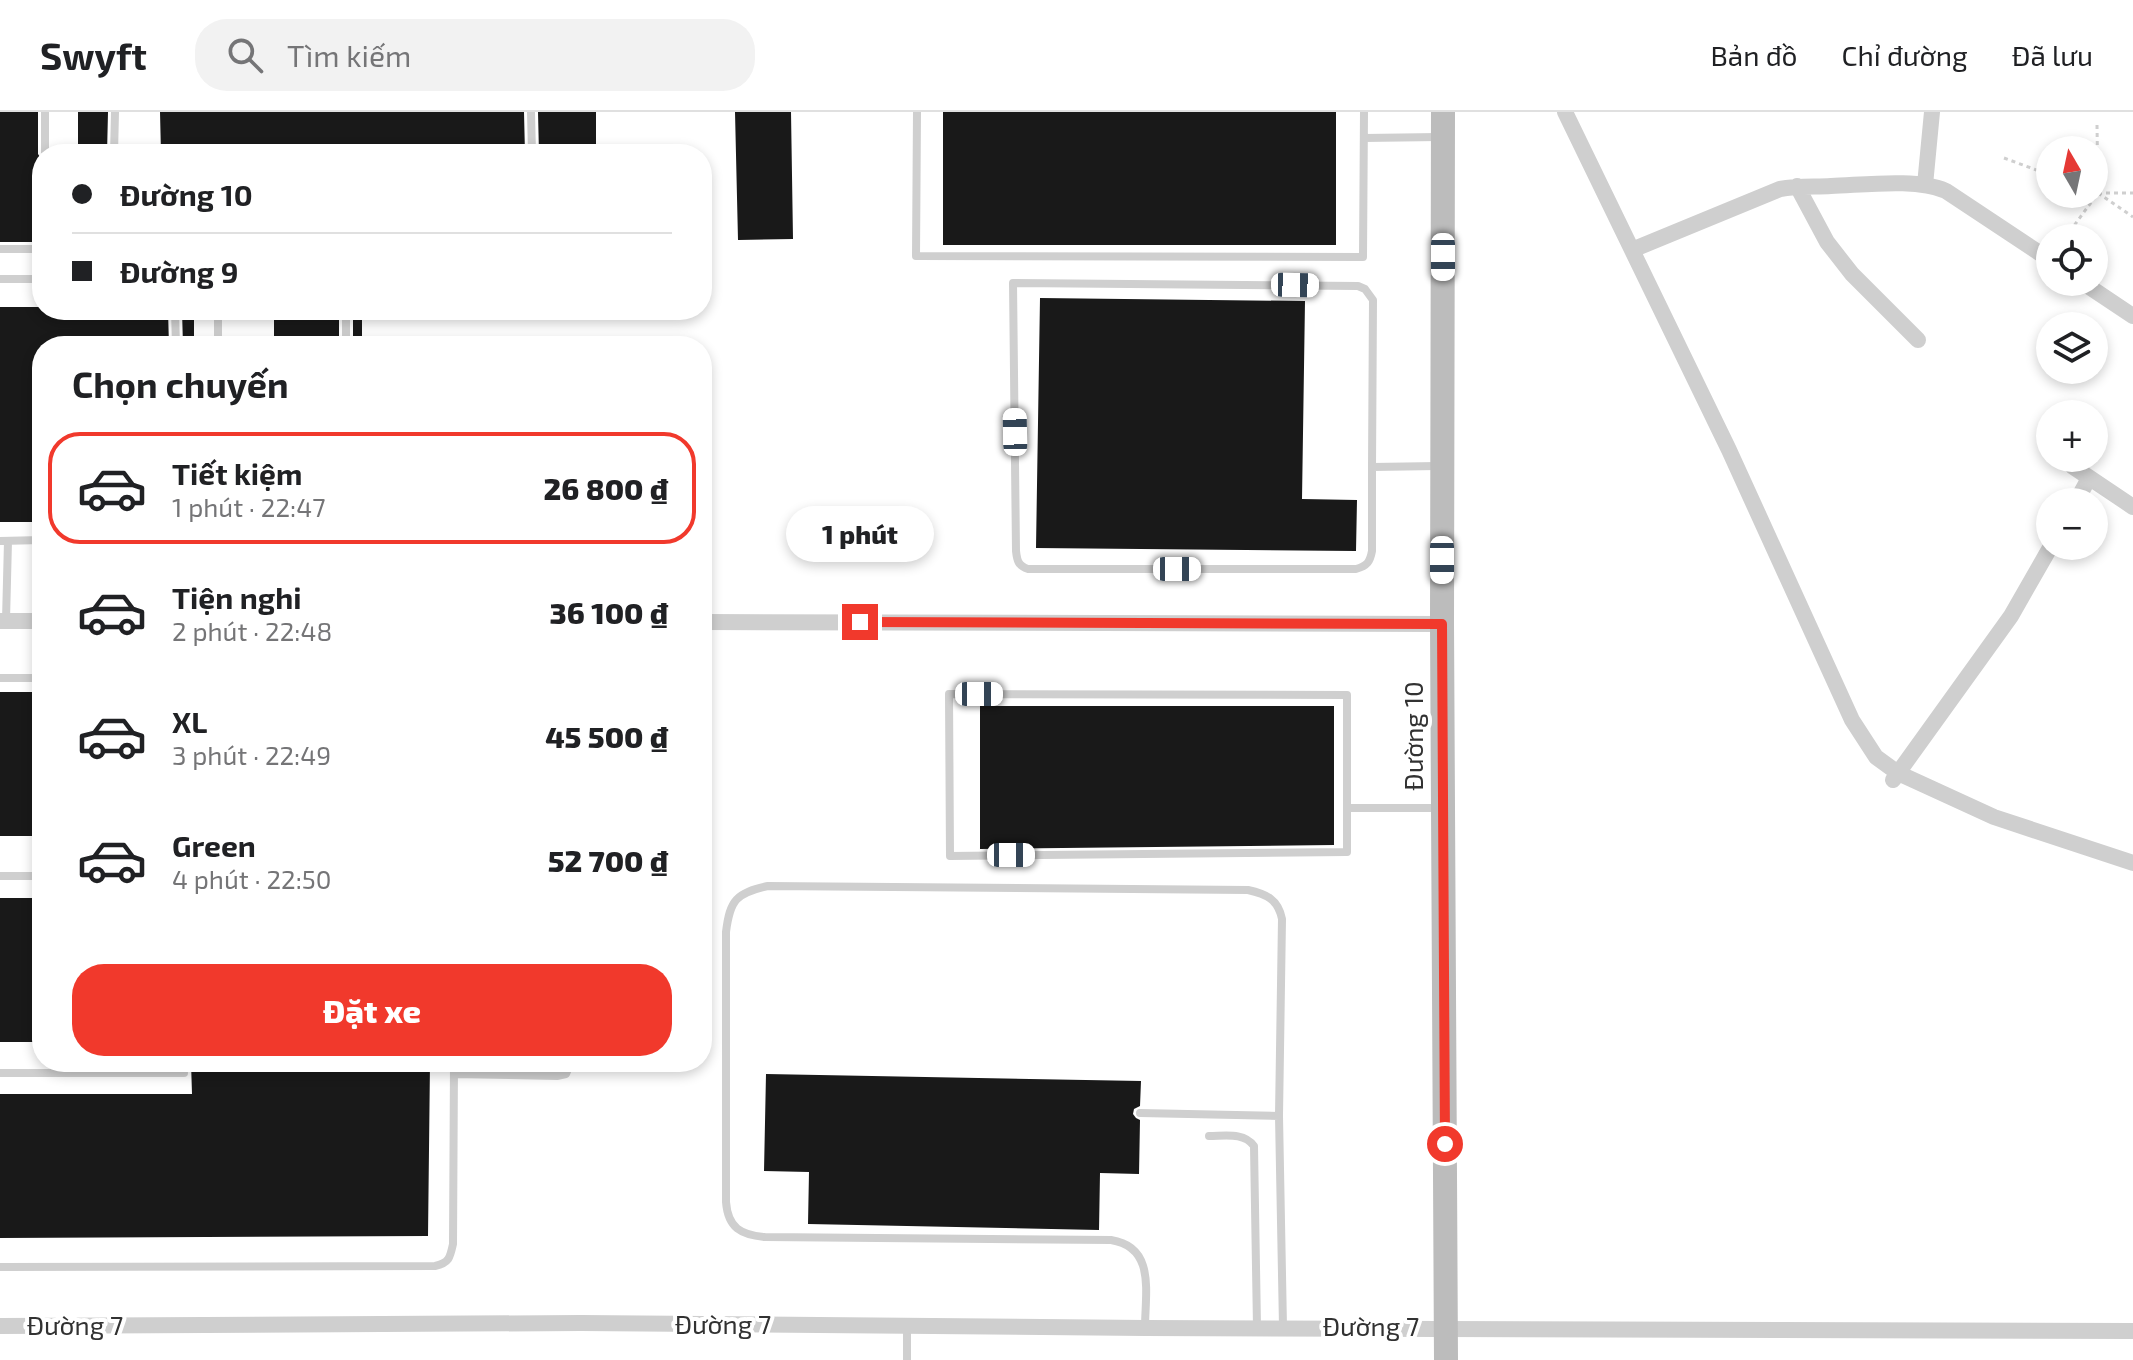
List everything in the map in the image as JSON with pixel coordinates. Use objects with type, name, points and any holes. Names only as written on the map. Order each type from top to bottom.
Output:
[{"type":"street","name":"Đường 10","points":[[1443,112],[1446,1360]]},
{"type":"street","points":[[1565,112],[1729,450],[1852,720],[1876,757],[1895,778],[1994,817],[2133,863]]},
{"type":"street","points":[[1925,185],[1932,112]]},
{"type":"street","points":[[1632,250],[1780,189],[1881,184],[1938,187],[2036,251]]},
{"type":"street","points":[[1797,186],[1827,242],[1852,274],[1918,340]]},
{"type":"street","points":[[2103,296],[2133,316]]},
{"type":"street","points":[[2080,472],[2133,507]]},
{"type":"street","points":[[2084,488],[2089,478]]},
{"type":"street","points":[[1895,778],[2011,616],[2043,560]]},
{"type":"street","points":[[3,621],[32,621]]},
{"type":"street","points":[[712,622],[1442,624]]},
{"type":"street","name":"Đường 7","points":[[0,1326],[581,1323],[2133,1331]]},
{"type":"lane","points":[[45,112],[45,144]]},
{"type":"lane","points":[[114,144],[115,112]]},
{"type":"lane","points":[[531,112],[532,144]]},
{"type":"lane","points":[[917,112],[916,256],[1363,257],[1364,112]]},
{"type":"lane","points":[[1364,138],[1443,137]]},
{"type":"lane","points":[[0,249],[32,249]]},
{"type":"lane","points":[[0,279],[32,279]]},
{"type":"lane","points":[[1013,283],[1358,286],[1365,289],[1373,300],[1372,467],[1372,551],[1370,561],[1364,567],[1023,567],[1018,562],[1016,551],[1013,283]]},
{"type":"lane","points":[[1372,467],[1443,466]]},
{"type":"lane","points":[[3,621],[4,541],[32,540]]},
{"type":"lane","points":[[0,678],[32,678]]},
{"type":"lane","points":[[949,694],[1347,695],[1347,808],[1347,852],[950,856],[949,694]]},
{"type":"lane","points":[[1347,808],[1443,808]]},
{"type":"lane","points":[[0,876],[32,876]]},
{"type":"lane","points":[[1145,1328],[1145,1266],[1132,1247],[1122,1242],[765,1237],[750,1236],[736,1228],[727,1217],[726,1202],[726,932],[732,904],[742,895],[768,886],[1248,890],[1273,899],[1282,919],[1279,1116],[1283,1327]]},
{"type":"lane","points":[[0,1267],[404,1267],[444,1264],[450,1257],[453,1244],[454,1074],[557,1076],[567,1072]]},
{"type":"lane","points":[[0,1073],[184,1073]]},
{"type":"lane","points":[[1140,1113],[1279,1116]]},
{"type":"lane","points":[[1209,1136],[1240,1136],[1254,1146],[1257,1327]]},
{"type":"lane","points":[[907,1326],[907,1360]]},
{"type":"path","points":[[2097,125],[2097,136]]},
{"type":"path","points":[[2004,158],[2036,170]]},
{"type":"path","points":[[2108,192],[2133,193]]},
{"type":"path","points":[[2108,200],[2133,217]]},
{"type":"building","points":[[0,112],[38,112],[38,144],[32,144],[32,242],[0,242]]},
{"type":"building","points":[[78,112],[108,112],[107,144],[78,144]]},
{"type":"building","points":[[160,112],[524,112],[525,144],[161,144]]},
{"type":"building","points":[[538,112],[596,112],[596,144],[539,144]]},
{"type":"building","points":[[735,112],[791,112],[793,239],[738,240]]},
{"type":"building","points":[[943,112],[1336,112],[1336,245],[943,245]]},
{"type":"building","points":[[1040,298],[1305,301],[1302,499],[1357,500],[1356,551],[1036,548]]},
{"type":"building","points":[[0,307],[32,307],[32,320],[168,320],[169,336],[32,336],[32,522],[0,522]]},
{"type":"building","points":[[182,320],[194,320],[194,336],[183,336]]},
{"type":"building","points":[[274,320],[339,320],[339,336],[274,336]]},
{"type":"building","points":[[353,320],[362,320],[362,336],[353,336]]},
{"type":"building","points":[[0,692],[32,692],[32,836],[0,836]]},
{"type":"building","points":[[980,706],[1334,706],[1334,845],[980,849]]},
{"type":"building","points":[[0,898],[32,898],[32,1042],[0,1042]]},
{"type":"building","points":[[191,1072],[430,1072],[428,1236],[0,1238],[0,1094],[192,1094]]},
{"type":"building","points":[[766,1074],[1141,1081],[1140,1106],[1134,1109],[1133,1114],[1140,1120],[1139,1174],[1100,1173],[1099,1230],[808,1224],[809,1172],[764,1171]]},
{"type":"route","points":[[860,622],[1442,624],[1445,1144]]}]
